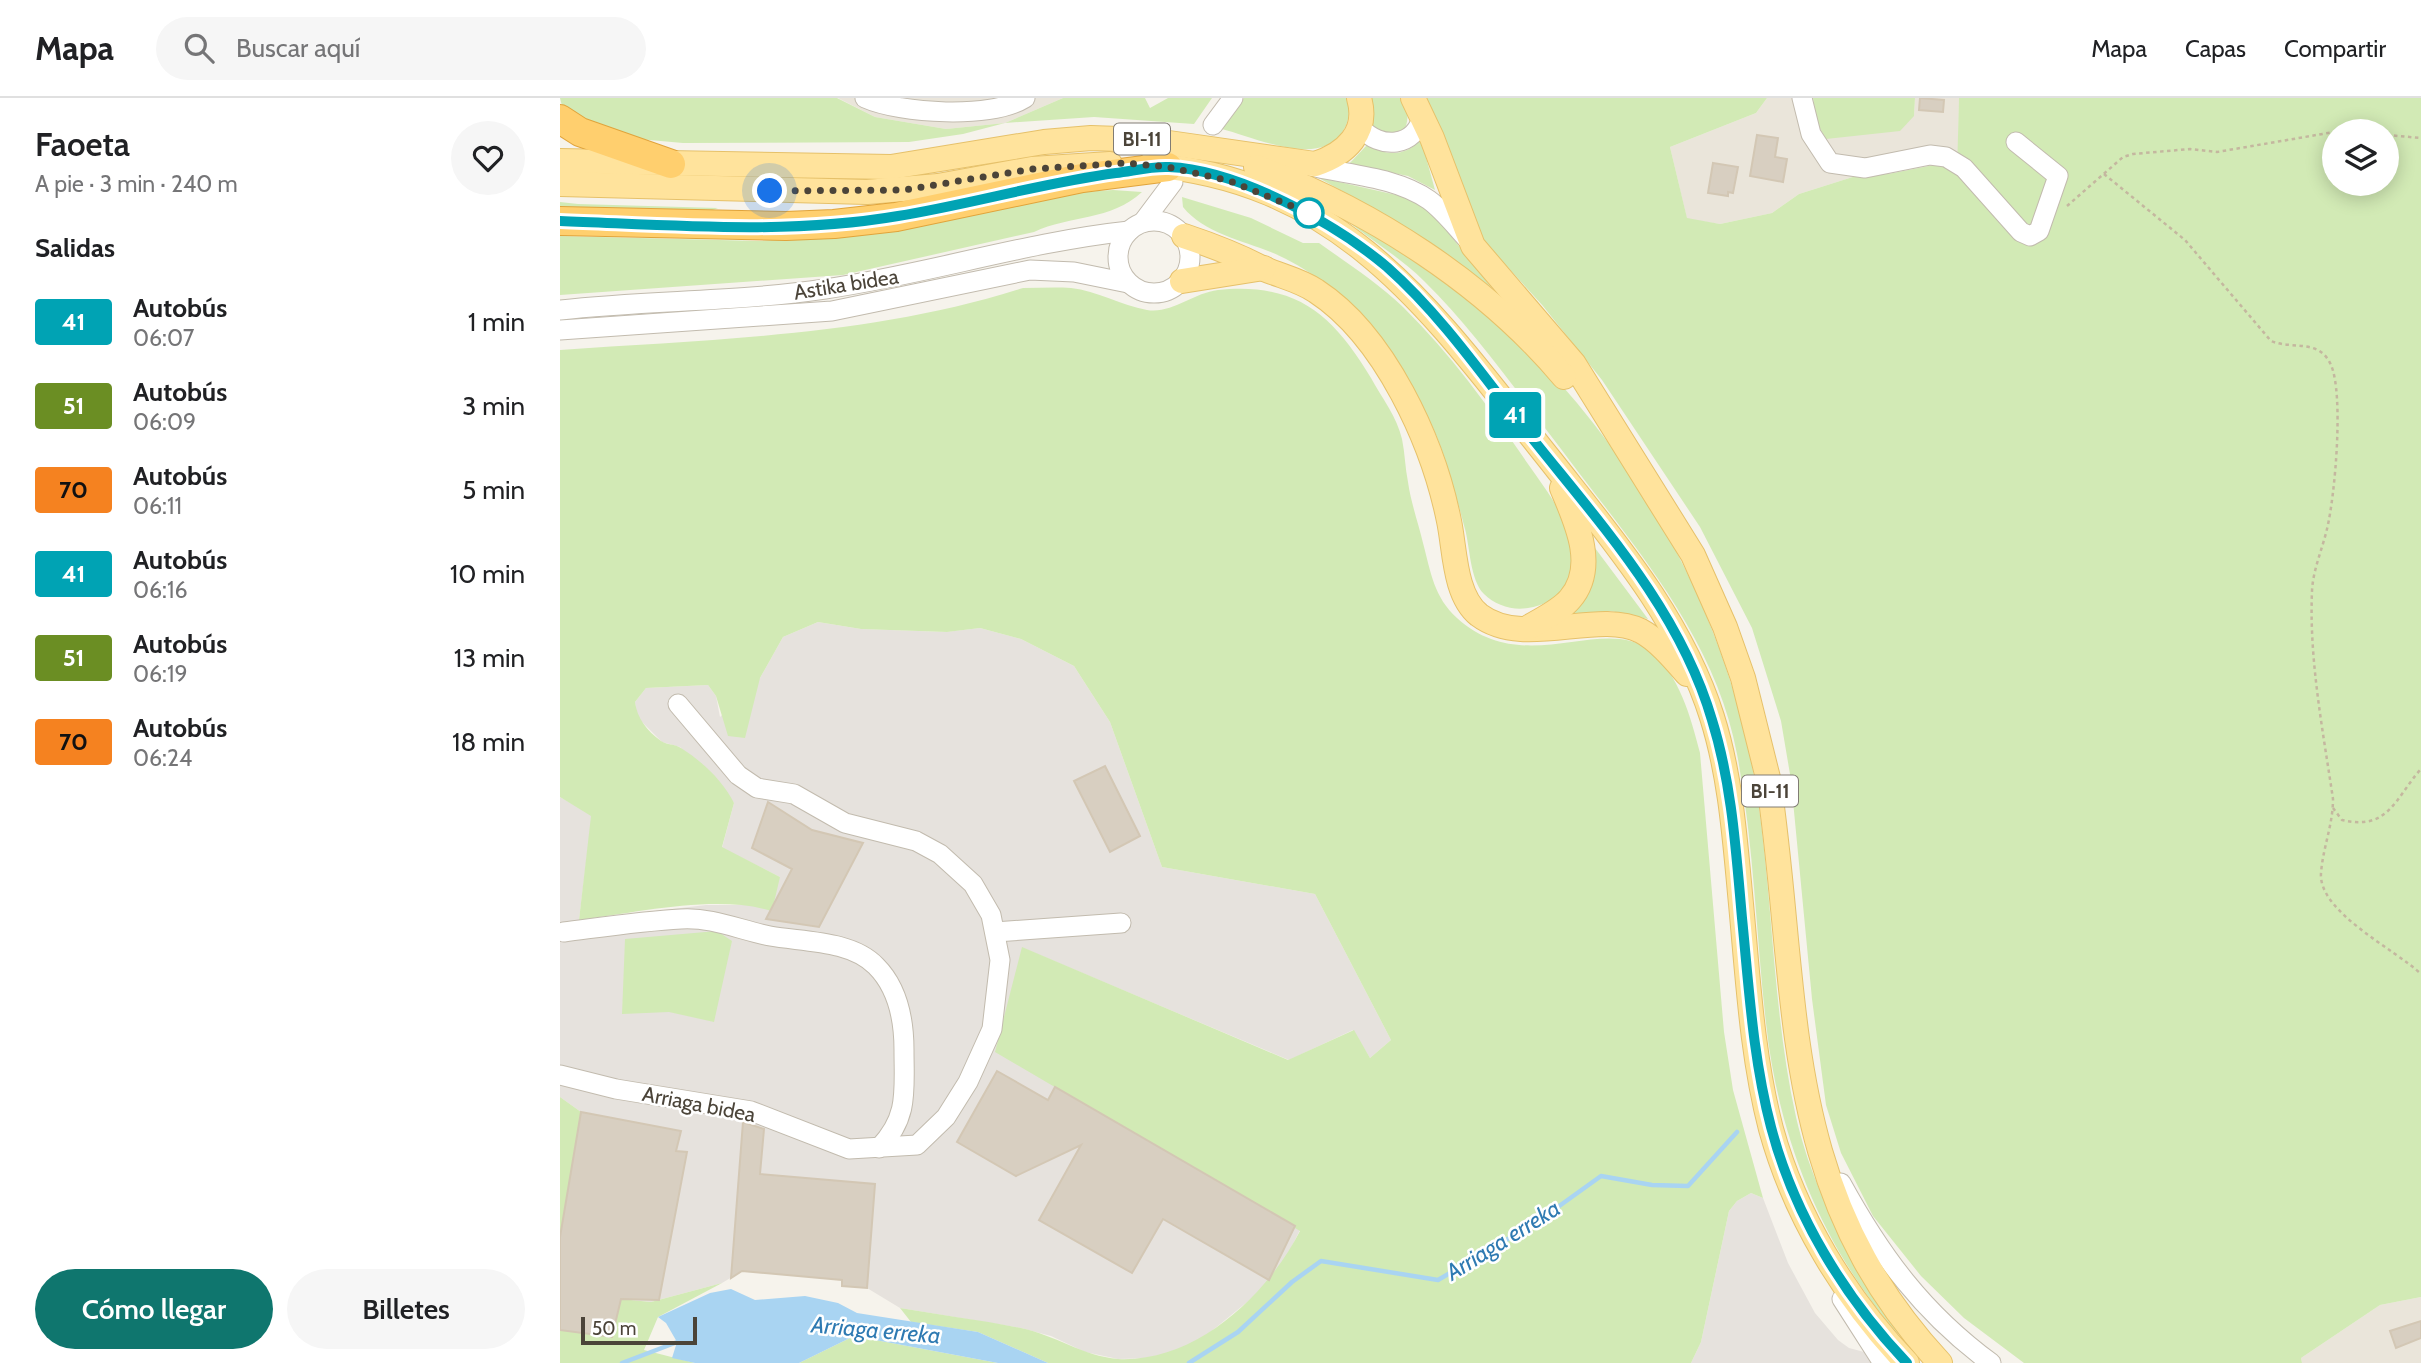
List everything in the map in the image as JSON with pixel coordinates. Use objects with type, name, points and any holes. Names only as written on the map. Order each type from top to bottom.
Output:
[{"type":"highway","points":[[560,119],[580,132],[671,164]]},
{"type":"highway","points":[[560,221],[786,226],[854,222],[896,217],[1082,178],[1168,167]]},
{"type":"main road","points":[[1216,152],[1298,163],[1315,164],[1331,159],[1346,149],[1360,127],[1359,98]]},
{"type":"main road","points":[[1418,106],[1473,246],[1574,364],[1639,466]]},
{"type":"main road","name":"BI-11","points":[[560,161],[891,167],[1044,142],[1091,138],[1148,140],[1216,152],[1328,198],[1432,260],[1518,330],[1559,370],[1639,466],[1693,555],[1725,627],[1759,737],[1776,827],[1797,1045],[1816,1140],[1838,1210],[1864,1261],[1896,1310],[1940,1363]]},
{"type":"main road","name":"BI-11","points":[[560,184],[867,192],[904,190],[1064,165],[1125,163],[1168,167],[1230,181],[1305,210],[1384,265],[1445,327],[1605,528],[1655,599],[1690,661],[1714,726],[1728,786],[1753,1029],[1763,1092],[1786,1173],[1809,1228],[1871,1323],[1908,1363]]},
{"type":"main road","points":[[1176,230],[1247,258],[1314,289],[1363,333],[1394,378],[1418,429],[1447,513],[1460,582],[1466,598],[1478,614],[1492,622],[1525,629],[1624,625],[1642,631],[1700,687]]},
{"type":"main road","points":[[1182,281],[1264,268]]},
{"type":"main road","points":[[1525,629],[1571,598],[1579,582],[1583,557],[1579,530],[1551,462]]},
{"type":"street","points":[[865,98],[911,108],[960,111],[990,110],[1025,98]]},
{"type":"street","points":[[1213,125],[1233,98]]},
{"type":"street","points":[[1802,98],[1811,134],[1830,163],[1865,168],[1930,155],[1946,158],[1964,168],[2021,232],[2030,236],[2039,231],[2058,176],[2016,142]]},
{"type":"street","points":[[1360,127],[1373,139],[1398,143],[1412,135],[1420,125],[1418,106]]},
{"type":"street","points":[[1298,163],[1377,179],[1414,192],[1430,201],[1473,246]]},
{"type":"street","points":[[1173,182],[1176,230],[1190,258],[1182,281],[1165,292],[1154,294],[1143,292],[1128,283],[1117,260],[1118,249],[1173,182]]},
{"type":"street","points":[[1136,227],[1176,230]]},
{"type":"street","name":"Astika bidea","points":[[560,310],[738,300],[827,289],[1031,245],[1136,227]]},
{"type":"street","name":"Astika bidea","points":[[560,331],[832,311],[1030,270],[1074,272],[1128,283]]},
{"type":"street","points":[[678,704],[738,775],[757,788],[794,794],[845,823],[916,841],[940,854],[973,884],[991,915],[995,932],[1121,923]]},
{"type":"street","points":[[564,932],[682,919],[706,920],[769,936],[830,945],[857,953],[875,965],[893,988],[904,1029],[904,1097],[896,1130],[879,1148]]},
{"type":"street","name":"Arriaga bidea","points":[[560,1075],[616,1089],[751,1111],[849,1149],[917,1145],[946,1116],[968,1082],[992,1029],[1000,960],[995,932]]},
{"type":"street","points":[[1816,1140],[1868,1234],[1898,1275],[1940,1321],[1991,1363]]},
{"type":"street","points":[[1809,1228],[1838,1293],[1883,1363]]},
{"type":"path","points":[[2043,221],[2082,197],[2123,157],[2190,149],[2217,152],[2322,134]]},
{"type":"path","points":[[2399,136],[2421,138]]},
{"type":"path","points":[[2104,174],[2185,240],[2271,341],[2284,346],[2306,345],[2320,349],[2330,365],[2338,396],[2332,492],[2328,526],[2312,592],[2314,644],[2333,808],[2321,877],[2324,891],[2338,910],[2420,971]]},
{"type":"path","points":[[2333,808],[2342,820],[2359,824],[2376,821],[2396,803],[2421,769]]},
{"type":"shaded area","points":[[838,98],[1063,98],[1005,123],[946,129],[875,117]]},
{"type":"shaded area","points":[[1767,98],[1813,98],[1817,123],[1914,116],[1915,98],[1959,98],[1958,174],[1921,165],[1888,174],[1859,175],[1799,194],[1772,213],[1720,224],[1687,219],[1670,147],[1756,113]]},
{"type":"shaded area","points":[[818,622],[861,629],[946,632],[980,628],[1021,639],[1074,666],[1110,722],[1162,867],[1315,894],[1391,1040],[1370,1058],[1353,1030],[1289,1060],[1023,948],[1300,1230],[1285,1260],[1257,1294],[1208,1334],[1179,1351],[1155,1358],[1118,1359],[1085,1352],[1051,1336],[1021,1328],[900,1308],[867,1288],[842,1286],[842,1280],[742,1271],[722,1283],[651,1302],[621,1299],[612,1337],[560,1330],[560,1237],[581,1112],[560,1097],[560,797],[592,815],[579,920],[706,905],[750,905],[780,877],[722,848],[734,803],[680,747],[662,742],[637,717],[635,702],[646,688],[708,685],[716,696],[720,717],[760,678],[783,637]]},
{"type":"shaded area","points":[[1751,1193],[1763,1198],[1788,1263],[1815,1313],[1838,1340],[1849,1348],[1864,1352],[1871,1363],[1691,1363],[1701,1342],[1729,1211],[1737,1201]]},
{"type":"shaded area","points":[[2421,1297],[2421,1363],[2302,1363],[2301,1358],[2380,1305]]},
{"type":"green space","points":[[560,98],[837,98],[875,117],[946,129],[1005,123],[963,134],[909,142],[683,143],[638,139],[593,125],[562,106]]},
{"type":"green space","points":[[1063,98],[1145,98],[1150,108],[1168,98],[1212,98],[1194,124],[1094,117],[1005,123]]},
{"type":"green space","points":[[1244,98],[1347,98],[1349,108],[1346,126],[1331,144],[1301,149],[1267,143],[1222,129]]},
{"type":"green space","points":[[1371,98],[1400,98],[1407,114],[1404,131],[1383,136],[1373,126]]},
{"type":"green space","points":[[1426,98],[1767,98],[1756,113],[1670,147],[1687,218],[1720,224],[1772,213],[1799,194],[1859,175],[1888,174],[1939,164],[1957,173],[1959,98],[2421,98],[2421,1297],[2380,1305],[2301,1358],[2302,1363],[2024,1363],[1964,1318],[1921,1276],[1873,1216],[1841,1153],[1826,1105],[1812,999],[1791,780],[1781,721],[1752,628],[1700,527],[1602,380],[1543,306],[1484,241]]},
{"type":"green space","points":[[1813,98],[1915,98],[1914,116],[1900,131],[1826,139],[1817,123]]},
{"type":"green space","points":[[1421,139],[1435,190],[1408,176],[1349,164],[1367,145],[1388,153],[1396,153],[1409,149]]},
{"type":"green space","points":[[1317,177],[1414,199],[1430,209],[1501,300],[1387,216]]},
{"type":"green space","points":[[1113,190],[1142,192],[1104,213],[1034,232],[843,275],[560,295],[560,236],[759,241],[855,235],[1065,193]]},
{"type":"green space","points":[[1182,197],[1251,218],[1303,243],[1319,243],[1383,290],[1421,325],[1484,403],[1558,509],[1571,551],[1570,575],[1560,593],[1541,604],[1522,609],[1505,606],[1484,594],[1473,572],[1458,502],[1434,430],[1400,371],[1369,327],[1332,289],[1310,273],[1273,253],[1205,225],[1183,207]]},
{"type":"green space","points":[[560,202],[718,208],[710,211],[560,208]]},
{"type":"green space","points":[[1346,220],[1452,285],[1510,332],[1557,380],[1600,432],[1639,487],[1673,545],[1702,606],[1727,669],[1745,734],[1763,840],[1782,1038],[1796,1117],[1805,1149],[1816,1181],[1844,1241],[1878,1298],[1916,1353],[1885,1319],[1834,1242],[1813,1201],[1796,1158],[1773,1069],[1766,1023],[1743,787],[1726,711],[1710,669],[1690,630],[1642,555],[1478,341],[1443,300],[1415,273]]},
{"type":"green space","points":[[1023,288],[1081,290],[1147,310],[1165,309],[1218,290],[1246,289],[1270,292],[1310,307],[1327,320],[1357,356],[1397,423],[1411,497],[1431,574],[1438,593],[1449,610],[1483,635],[1509,644],[1535,645],[1609,638],[1630,641],[1649,650],[1676,683],[1688,711],[1700,753],[1724,1032],[1733,1090],[1763,1198],[1751,1193],[1737,1201],[1729,1211],[1701,1342],[1691,1363],[1048,1363],[978,1332],[911,1322],[900,1308],[1021,1328],[1105,1357],[1147,1357],[1175,1350],[1226,1320],[1269,1279],[1300,1231],[995,1052],[1022,947],[1288,1060],[1354,1030],[1370,1058],[1391,1040],[1315,894],[1162,867],[1110,722],[1074,666],[1021,639],[980,628],[947,632],[861,629],[818,622],[783,637],[760,678],[745,738],[728,736],[716,696],[708,685],[646,688],[635,702],[644,724],[661,741],[681,748],[705,766],[734,803],[722,847],[780,877],[772,911],[726,904],[676,906],[579,920],[591,816],[560,797],[560,350],[735,338],[852,326],[967,304]]},
{"type":"green space","points":[[1595,548],[1648,619],[1611,611],[1560,620],[1593,567]]},
{"type":"green space","points":[[717,931],[732,941],[714,1022],[669,1012],[622,1014],[625,939]]},
{"type":"green space","points":[[560,1097],[581,1112],[560,1237]]},
{"type":"green space","points":[[722,1283],[658,1317],[644,1350],[695,1363],[560,1363],[560,1330],[612,1337],[621,1299],[651,1302]]},
{"type":"green space","points":[[854,1336],[998,1363],[799,1363]]},
{"type":"water","points":[[731,1289],[755,1300],[805,1296],[838,1303],[857,1313],[978,1332],[1048,1363],[998,1363],[854,1336],[799,1363],[695,1363],[672,1358],[677,1342],[666,1323],[658,1317],[710,1293]]},
{"type":"building","points":[[1920,98],[1944,100],[1943,112],[1919,110]]},
{"type":"building","points":[[1757,135],[1778,138],[1775,157],[1787,159],[1783,182],[1750,176]]},
{"type":"building","points":[[1713,163],[1738,167],[1733,193],[1728,192],[1728,196],[1708,193]]},
{"type":"building","points":[[1105,766],[1140,836],[1110,852],[1074,781]]},
{"type":"building","points":[[768,802],[812,830],[863,843],[819,927],[766,919],[792,869],[752,848]]},
{"type":"building","points":[[997,1071],[1048,1100],[1055,1087],[1295,1226],[1269,1280],[1163,1219],[1132,1273],[1039,1220],[1081,1145],[1016,1176],[957,1142]]},
{"type":"building","points":[[581,1112],[681,1131],[676,1151],[687,1152],[659,1300],[621,1299],[612,1337],[560,1330],[560,1237]]},
{"type":"building","points":[[743,1122],[764,1129],[760,1174],[875,1184],[867,1288],[842,1286],[842,1280],[742,1271],[731,1278]]},
{"type":"building","points":[[2421,1321],[2421,1338],[2396,1348],[2390,1331]]},
{"type":"waterway","name":"Arriaga erreka","points":[[1189,1363],[1238,1332],[1292,1282],[1321,1261],[1438,1280],[1537,1222],[1601,1176],[1652,1185],[1688,1186],[1737,1132]]},
{"type":"waterway","name":"Arriaga erreka","points":[[622,1363],[680,1341]]},
{"type":"bus line","name":"41","points":[[560,221],[786,226],[834,224],[896,217],[1082,178],[1168,167],[1230,181],[1305,210],[1384,265],[1445,327],[1605,528],[1655,599],[1690,661],[1711,715],[1728,786],[1753,1029],[1772,1131],[1809,1228],[1878,1332],[1907,1363]]},
{"type":"route","points":[[770,191],[904,190],[1064,165],[1125,163],[1168,167],[1230,181],[1263,192],[1309,213]]}]
